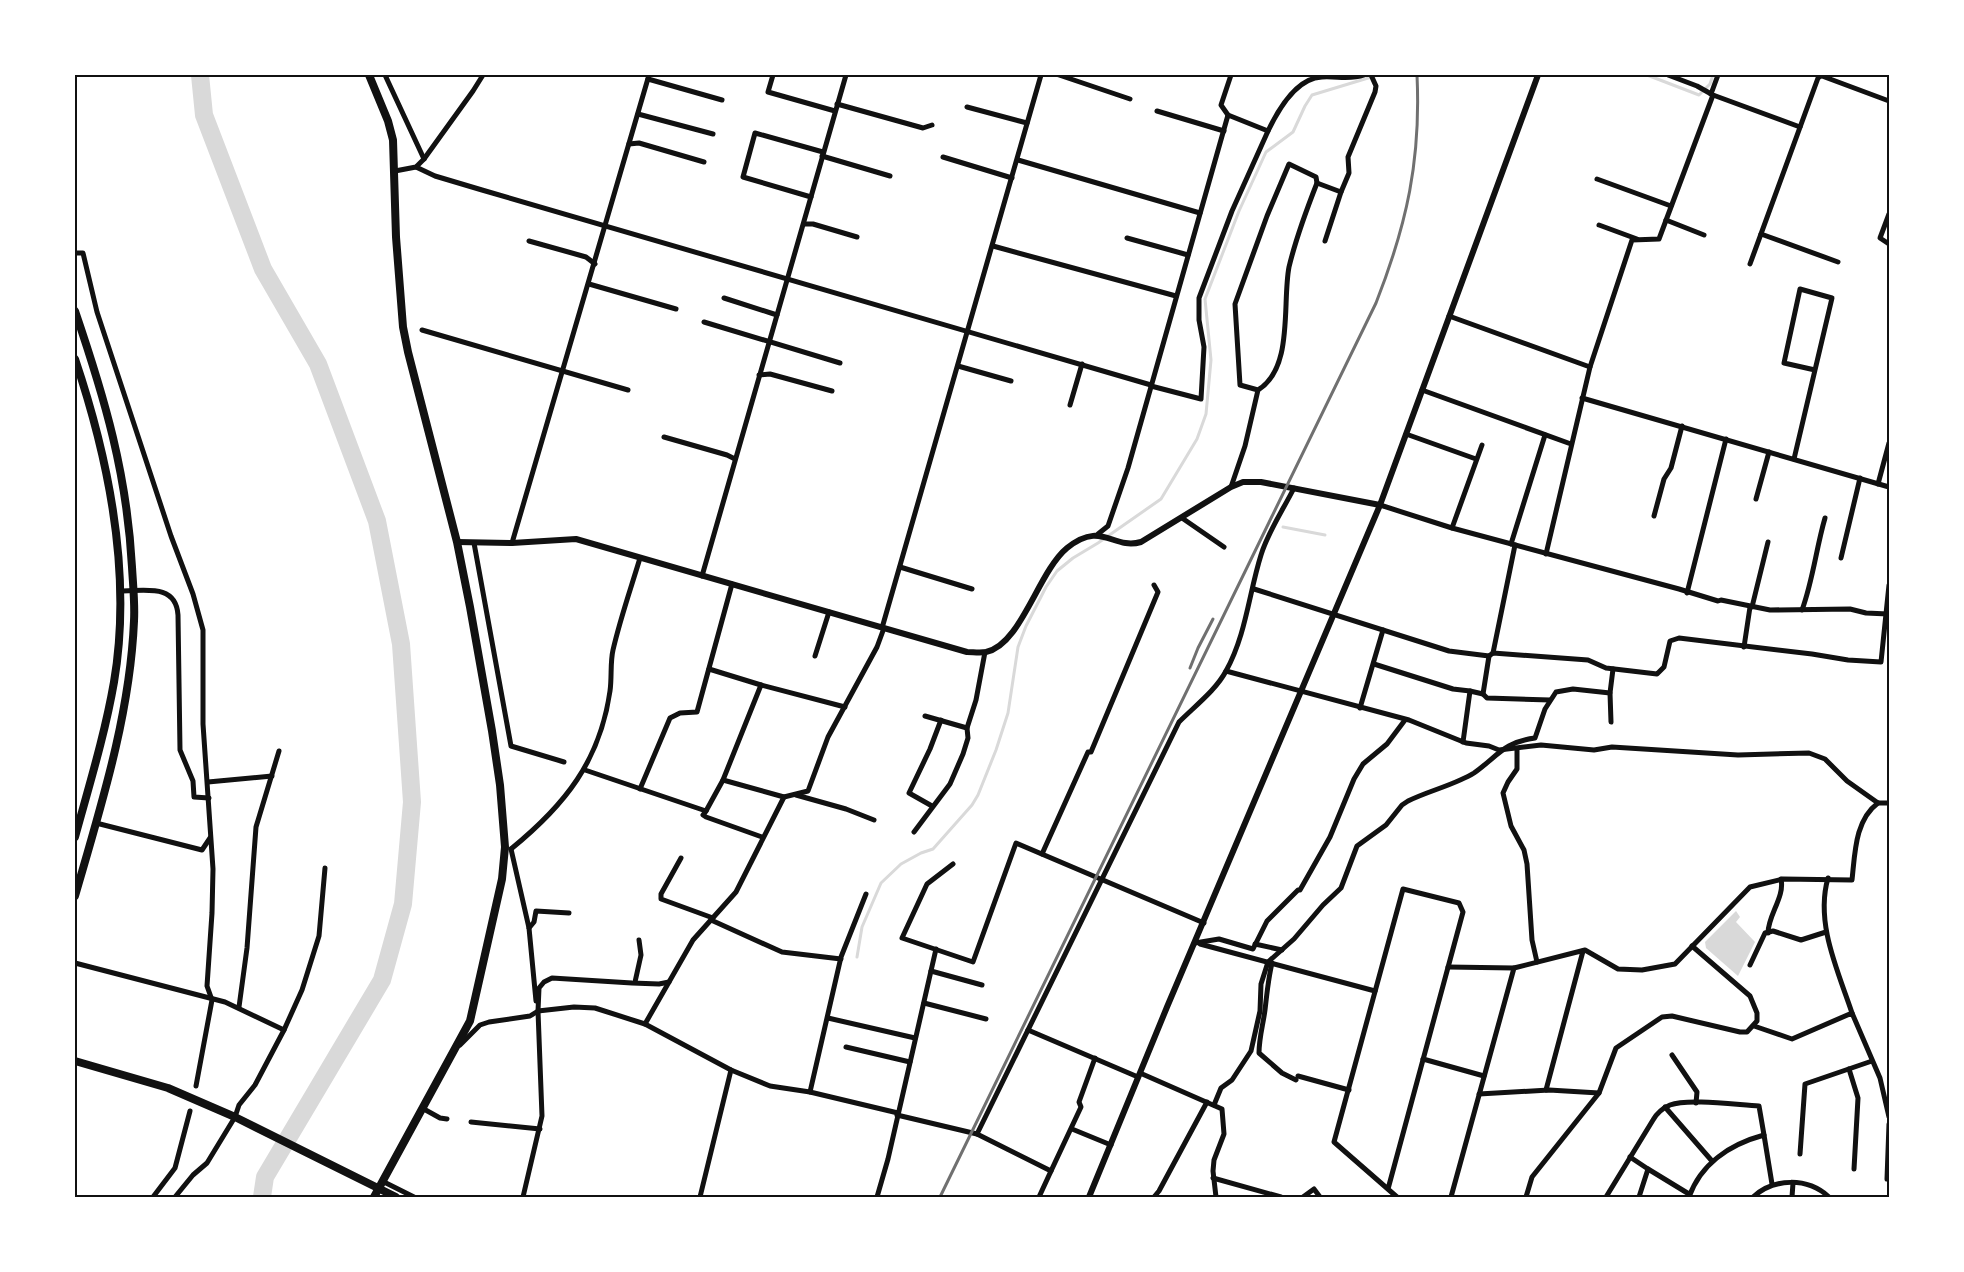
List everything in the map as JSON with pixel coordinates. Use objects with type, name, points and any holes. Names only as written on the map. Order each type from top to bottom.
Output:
[{"type":"main road","points":[[369,75],[388,121],[393,140],[396,237],[403,327],[457,542],[492,731],[508,848],[470,1021],[374,1197]]},
{"type":"main road","points":[[75,311],[98,379],[117,449],[130,523],[134,591],[134,622],[127,692],[96,823],[75,896]]},
{"type":"main road","points":[[75,359],[104,460],[113,510],[120,591],[120,620],[114,680],[75,837]]},
{"type":"main road","points":[[75,1061],[168,1088],[235,1117],[352,1174],[380,1184],[396,1197]]},
{"type":"street","points":[[385,75],[424,159]]},
{"type":"street","points":[[395,171],[416,167],[424,159],[483,75]]},
{"type":"street","points":[[772,75],[768,92],[835,111]]},
{"type":"street","points":[[702,576],[846,75]]},
{"type":"street","points":[[723,780],[784,796],[808,791],[828,737],[877,647],[1041,75]]},
{"type":"street","points":[[1059,75],[1130,99]]},
{"type":"street","points":[[1231,75],[1221,105],[1228,115],[1268,131]]},
{"type":"street","points":[[416,167],[435,176],[1201,399],[1204,347],[1199,320],[1199,298],[1232,211],[1268,131],[1286,100],[1307,77],[1353,78],[1364,75]]},
{"type":"street","points":[[1325,241],[1349,173],[1348,157],[1375,92],[1375,83],[1371,75]]},
{"type":"street","points":[[1089,1197],[1380,505],[1538,75]]},
{"type":"street","points":[[1668,75],[1711,94],[1800,127]]},
{"type":"street","points":[[1546,554],[1590,367],[1632,240],[1659,239],[1718,75]]},
{"type":"street","points":[[1750,264],[1818,78],[1822,75],[1889,101]]},
{"type":"street","points":[[512,543],[649,77],[723,100]]},
{"type":"street","points":[[837,104],[923,128],[932,125]]},
{"type":"street","points":[[967,107],[1027,123]]},
{"type":"street","points":[[1157,111],[1224,130]]},
{"type":"street","points":[[638,114],[713,134]]},
{"type":"street","points":[[1100,535],[1108,526],[1128,468],[1228,115]]},
{"type":"street","points":[[811,197],[743,177],[755,133],[891,176]]},
{"type":"street","points":[[629,144],[639,143],[704,162]]},
{"type":"street","points":[[944,157],[1012,178]]},
{"type":"street","points":[[1018,160],[1200,213]]},
{"type":"street","points":[[1231,487],[1245,447],[1258,390],[1274,371],[1282,354],[1289,271],[1298,234],[1317,183],[1316,177],[1289,164],[1267,216],[1235,304],[1240,385],[1258,390]]},
{"type":"street","points":[[1597,179],[1671,206]]},
{"type":"street","points":[[1317,183],[1341,192]]},
{"type":"street","points":[[1889,214],[1880,238],[1889,244]]},
{"type":"street","points":[[1666,220],[1704,235]]},
{"type":"street","points":[[804,224],[813,224],[857,237]]},
{"type":"street","points":[[1599,225],[1638,240]]},
{"type":"street","points":[[1761,234],[1838,262]]},
{"type":"street","points":[[1127,238],[1188,255]]},
{"type":"street","points":[[529,241],[586,257],[595,264]]},
{"type":"street","points":[[993,246],[1176,296]]},
{"type":"street","points":[[75,253],[83,253],[104,334],[199,614],[204,637],[203,716],[211,836],[212,913],[207,986],[212,1000],[196,1086]]},
{"type":"street","points":[[589,284],[676,309]]},
{"type":"street","points":[[1794,459],[1832,298],[1800,289],[1784,363],[1815,370]]},
{"type":"street","points":[[724,298],[777,315]]},
{"type":"street","points":[[1449,316],[1590,367]]},
{"type":"street","points":[[704,322],[840,363]]},
{"type":"street","points":[[422,330],[628,390]]},
{"type":"street","points":[[1070,405],[1082,364]]},
{"type":"street","points":[[958,366],[1011,381]]},
{"type":"street","points":[[759,375],[770,374],[832,391]]},
{"type":"street","points":[[1422,390],[1571,444]]},
{"type":"street","points":[[1582,398],[1889,487]]},
{"type":"street","points":[[1654,516],[1664,479],[1671,468],[1682,426]]},
{"type":"street","points":[[1406,434],[1476,459]]},
{"type":"street","points":[[1483,694],[1513,545],[1545,435]]},
{"type":"street","points":[[664,436],[735,459]]},
{"type":"street","points":[[1687,593],[1726,440]]},
{"type":"street","points":[[1878,484],[1889,443]]},
{"type":"street","points":[[1452,528],[1482,445]]},
{"type":"street","points":[[1756,499],[1769,452]]},
{"type":"street","points":[[1841,558],[1860,478]]},
{"type":"street","points":[[457,542],[512,543],[576,539],[967,652],[985,652],[1003,643],[1014,632],[1044,577],[1067,548],[1084,539],[1100,535],[1130,545],[1141,542],[1231,487],[1243,482],[1261,482],[1380,505],[1452,528],[1718,601],[1770,610],[1850,609],[1866,613],[1887,614]]},
{"type":"street","points":[[977,1134],[1179,722],[1226,671],[1254,589],[1261,554],[1294,488]]},
{"type":"street","points":[[1182,518],[1224,547]]},
{"type":"street","points":[[1802,610],[1816,562],[1815,553],[1825,518]]},
{"type":"street","points":[[1744,647],[1751,607],[1768,542]]},
{"type":"street","points":[[474,543],[511,746],[564,762]]},
{"type":"street","points":[[523,1197],[542,1116],[538,1011],[529,928],[508,848],[553,811],[585,770],[606,710],[613,651],[640,558]]},
{"type":"street","points":[[900,567],[972,589]]},
{"type":"street","points":[[640,789],[670,718],[680,713],[697,712],[732,584]]},
{"type":"street","points":[[1042,854],[1088,752],[1091,752],[1127,667],[1158,592],[1154,585]]},
{"type":"street","points":[[1881,660],[1889,585]]},
{"type":"street","points":[[1254,589],[1449,651],[1588,660],[1613,669],[1657,674],[1664,667],[1670,641],[1679,638],[1848,660],[1881,662],[1881,660],[1889,660]]},
{"type":"street","points":[[120,591],[166,593],[178,606],[180,750],[193,781],[194,797],[209,798]]},
{"type":"street","points":[[815,656],[829,612]]},
{"type":"street","points":[[1360,708],[1383,630]]},
{"type":"street","points":[[914,832],[950,784],[954,775],[968,738],[967,728],[976,700],[985,652]]},
{"type":"street","points":[[1374,664],[1453,689],[1483,694],[1488,698],[1550,700]]},
{"type":"street","points":[[709,669],[844,706]]},
{"type":"street","points":[[1611,722],[1610,693],[1613,669]]},
{"type":"street","points":[[1226,671],[1405,720],[1463,742],[1499,750],[1541,745],[1594,750],[1612,747],[1738,755],[1809,753],[1825,759],[1847,781],[1878,803],[1889,803]]},
{"type":"street","points":[[761,685],[723,780],[703,815],[762,837]]},
{"type":"street","points":[[1214,1105],[1221,1088],[1232,1080],[1251,1051],[1260,1011],[1261,984],[1270,962],[1341,888],[1358,846],[1386,825],[1408,801],[1474,773],[1499,750],[1534,738],[1550,700],[1556,692],[1573,689],[1610,693]]},
{"type":"street","points":[[1463,742],[1470,691]]},
{"type":"street","points":[[925,716],[967,728]]},
{"type":"street","points":[[932,806],[909,793],[941,720]]},
{"type":"street","points":[[1195,943],[1219,939],[1252,949],[1267,921],[1300,890],[1330,837],[1350,786],[1363,764],[1387,744],[1405,720]]},
{"type":"street","points":[[1517,749],[1516,769],[1503,793],[1510,826],[1524,850],[1527,864],[1532,940],[1537,962]]},
{"type":"street","points":[[239,1007],[247,948],[256,827],[279,751]]},
{"type":"street","points":[[585,770],[706,811]]},
{"type":"street","points":[[208,782],[272,776]]},
{"type":"street","points":[[794,794],[856,812],[874,820]]},
{"type":"street","points":[[645,1024],[693,940],[736,892],[784,796]]},
{"type":"street","points":[[1448,967],[1514,968],[1583,951],[1618,969],[1642,970],[1675,963],[1750,887],[1781,879],[1852,879],[1859,831],[1868,812],[1878,803]]},
{"type":"street","points":[[96,823],[202,850],[211,836]]},
{"type":"street","points":[[953,864],[927,884],[902,938],[973,962],[1016,843],[1204,923]]},
{"type":"street","points":[[681,858],[661,894],[661,899],[712,919],[782,952],[841,959]]},
{"type":"street","points":[[175,1197],[193,1175],[207,1163],[235,1117],[238,1105],[255,1085],[285,1029],[302,990],[319,936],[325,868]]},
{"type":"street","points":[[1828,878],[1825,889],[1826,932],[1852,1013],[1880,1078],[1889,1117]]},
{"type":"street","points":[[1768,933],[1768,924],[1782,884],[1781,879]]},
{"type":"street","points":[[1388,1189],[1462,912],[1459,903],[1403,889],[1334,1142],[1397,1197]]},
{"type":"street","points":[[810,1092],[841,959],[867,894]]},
{"type":"street","points":[[529,928],[534,922],[536,911],[569,913]]},
{"type":"street","points":[[1750,965],[1765,933],[1773,931],[1801,940],[1826,932]]},
{"type":"street","points":[[635,982],[641,955],[639,940]]},
{"type":"street","points":[[1195,943],[1375,991]]},
{"type":"street","points":[[1255,944],[1282,950]]},
{"type":"street","points":[[1526,1197],[1532,1177],[1599,1093],[1616,1048],[1662,1017],[1672,1016],[1740,1032],[1747,1032],[1754,1026],[1757,1013],[1750,996],[1692,946]]},
{"type":"street","points":[[877,1197],[936,949]]},
{"type":"street","points":[[1546,1090],[1583,951]]},
{"type":"street","points":[[1270,962],[1259,1053],[1282,1072],[1297,1078],[1349,1090]]},
{"type":"street","points":[[75,963],[239,1007],[285,1029]]},
{"type":"street","points":[[1451,1197],[1514,968]]},
{"type":"street","points":[[931,971],[982,985]]},
{"type":"street","points":[[538,1011],[539,988],[552,978],[659,984],[670,981]]},
{"type":"street","points":[[924,1003],[986,1019]]},
{"type":"street","points":[[452,1053],[480,1025],[530,1016],[538,1011],[574,1007],[595,1008],[645,1024],[731,1070],[770,1086],[810,1092],[977,1134],[1051,1171]]},
{"type":"street","points":[[1754,1026],[1792,1039],[1852,1013]]},
{"type":"street","points":[[828,1018],[915,1038]]},
{"type":"street","points":[[1028,1030],[1222,1109],[1224,1134],[1214,1160],[1213,1178],[1216,1197]]},
{"type":"street","points":[[846,1047],[910,1062]]},
{"type":"street","points":[[1672,1055],[1697,1092],[1696,1103]]},
{"type":"street","points":[[1039,1197],[1081,1107],[1080,1102],[1095,1058]]},
{"type":"street","points":[[1422,1059],[1484,1076]]},
{"type":"street","points":[[1800,1154],[1805,1083],[1872,1061]]},
{"type":"street","points":[[1849,1069],[1858,1098],[1854,1169]]},
{"type":"street","points":[[700,1197],[731,1070]]},
{"type":"street","points":[[1479,1094],[1546,1090],[1599,1093]]},
{"type":"street","points":[[1154,1197],[1207,1102]]},
{"type":"street","points":[[1606,1197],[1657,1113],[1665,1107],[1678,1103],[1759,1106],[1772,1184]]},
{"type":"street","points":[[1665,1107],[1712,1161]]},
{"type":"street","points":[[422,1108],[447,1119]]},
{"type":"street","points":[[153,1197],[175,1168],[190,1111]]},
{"type":"street","points":[[471,1122],[540,1129]]},
{"type":"street","points":[[1887,1179],[1889,1124]]},
{"type":"street","points":[[1072,1128],[1110,1145]]},
{"type":"street","points":[[1630,1157],[1689,1196],[1712,1161],[1735,1144],[1764,1135]]},
{"type":"street","points":[[1639,1197],[1648,1169]]},
{"type":"street","points":[[1213,1178],[1281,1197]]},
{"type":"street","points":[[1792,1197],[1793,1183]]},
{"type":"street","points":[[1753,1197],[1772,1184],[1793,1183],[1814,1186],[1829,1197]]},
{"type":"street","points":[[380,1184],[414,1197]]},
{"type":"street","points":[[1304,1197],[1314,1189],[1320,1197]]},
{"type":"shaded area","points":[[1736,911],[1740,917],[1736,922],[1755,942],[1738,976],[1706,948],[1705,942]]},
{"type":"waterway","points":[[200,75],[204,115],[263,269],[318,364],[377,521],[401,644],[412,802],[403,904],[382,980],[265,1177],[262,1197]]},
{"type":"waterway","points":[[857,957],[862,927],[881,883],[901,864],[933,849],[978,795],[1008,713],[1018,647],[1046,587],[1057,571],[1073,558],[1161,499],[1197,439],[1206,414],[1211,360],[1205,299],[1239,211],[1266,152],[1293,132],[1312,95],[1378,75]]},
{"type":"waterway","points":[[1647,75],[1699,95],[1710,84],[1713,75]]},
{"type":"waterway","points":[[1283,527],[1325,535]]},
{"type":"railway","points":[[940,1197],[1376,303],[1396,246],[1410,191],[1417,135],[1417,75]]},
{"type":"railway","points":[[1190,668],[1213,619]]}]
